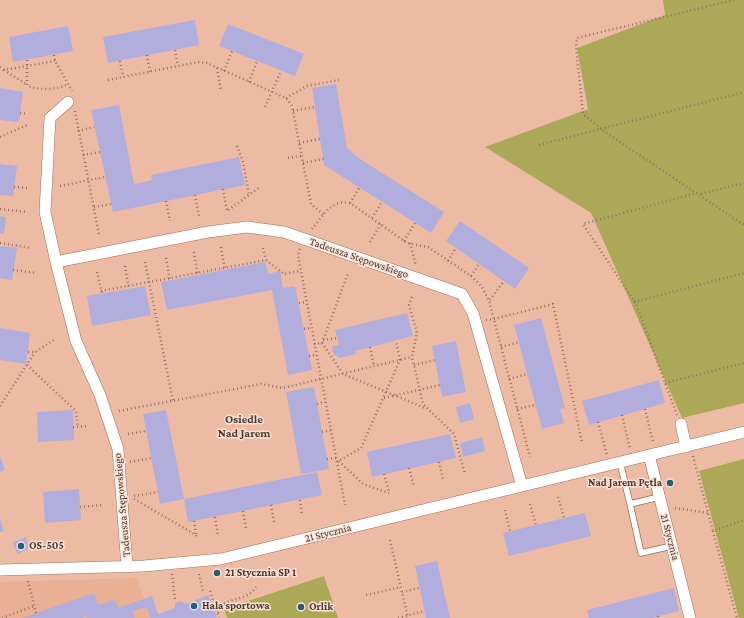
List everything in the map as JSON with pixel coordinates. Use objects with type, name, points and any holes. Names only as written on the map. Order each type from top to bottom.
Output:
[{"type":"street","name":"Tadeusza Stępowskiego","points":[[72,101],[50,118],[45,212],[76,341],[100,395],[118,449],[127,567]]},
{"type":"street","name":"Tadeusza Stępowskiego","points":[[56,262],[208,232],[247,227],[284,232],[462,294],[475,320],[522,486]]},
{"type":"street","points":[[681,424],[688,446]]},
{"type":"street","name":"21 Stycznia","points":[[0,570],[127,567],[190,563],[240,556],[744,432]]},
{"type":"street","name":"21 Stycznia","points":[[653,454],[660,501],[690,618]]},
{"type":"lane","points":[[614,464],[630,504],[641,553],[672,546]]},
{"type":"lane","points":[[630,504],[660,501]]},
{"type":"path","points":[[734,0],[577,38],[576,46],[583,114],[601,128],[744,225]]},
{"type":"path","points":[[175,50],[178,66]]},
{"type":"path","points":[[224,71],[232,51]]},
{"type":"path","points":[[54,55],[55,61],[68,84],[99,234]]},
{"type":"path","points":[[147,55],[150,72]]},
{"type":"path","points":[[27,60],[27,84]]},
{"type":"path","points":[[120,60],[123,77]]},
{"type":"path","points":[[4,70],[55,61]]},
{"type":"path","points":[[249,82],[256,61]]},
{"type":"path","points":[[108,80],[198,62],[224,71],[286,98],[293,111],[311,204],[324,215]]},
{"type":"path","points":[[0,67],[32,88],[62,88],[68,84]]},
{"type":"path","points":[[216,68],[221,91]]},
{"type":"path","points":[[266,107],[281,71]]},
{"type":"path","points":[[286,98],[307,86],[339,80]]},
{"type":"path","points":[[539,145],[744,92]]},
{"type":"path","points":[[293,111],[315,107]]},
{"type":"path","points":[[20,113],[28,114]]},
{"type":"path","points":[[0,136],[27,125]]},
{"type":"path","points":[[78,131],[94,127]]},
{"type":"path","points":[[299,143],[320,139]]},
{"type":"path","points":[[237,146],[243,162],[249,194]]},
{"type":"path","points":[[83,155],[100,152]]},
{"type":"path","points":[[288,158],[301,156]]},
{"type":"path","points":[[303,163],[324,159]]},
{"type":"path","points":[[60,186],[105,177]]},
{"type":"path","points":[[681,424],[634,302],[583,224],[744,183]]},
{"type":"path","points":[[14,187],[28,188]]},
{"type":"path","points":[[223,189],[227,211],[260,187]]},
{"type":"path","points":[[350,203],[359,188]]},
{"type":"path","points":[[195,195],[199,216]]},
{"type":"path","points":[[166,201],[170,222]]},
{"type":"path","points":[[345,505],[298,255],[304,239],[332,205],[344,202],[350,203],[404,241],[425,246],[471,276],[482,287],[489,301],[530,457]]},
{"type":"path","points":[[372,218],[382,202]]},
{"type":"path","points":[[93,207],[111,204]]},
{"type":"path","points":[[0,209],[28,212]]},
{"type":"path","points":[[404,241],[415,223]]},
{"type":"path","points":[[370,242],[380,224]]},
{"type":"path","points":[[0,243],[31,248]]},
{"type":"path","points":[[410,243],[416,268]]},
{"type":"path","points":[[222,247],[225,268]]},
{"type":"path","points":[[264,248],[266,260],[284,274],[300,271]]},
{"type":"path","points":[[448,261],[456,248]]},
{"type":"path","points":[[194,252],[198,274]]},
{"type":"path","points":[[166,258],[170,279]]},
{"type":"path","points":[[97,272],[101,292],[266,260]]},
{"type":"path","points":[[145,262],[173,401]]},
{"type":"path","points":[[471,276],[479,264]]},
{"type":"path","points":[[125,266],[129,287]]},
{"type":"path","points":[[13,270],[36,273]]},
{"type":"path","points":[[322,341],[348,273]]},
{"type":"path","points":[[634,302],[744,273]]},
{"type":"path","points":[[489,301],[504,281]]},
{"type":"path","points":[[412,297],[409,305],[417,333],[412,357],[425,408]]},
{"type":"path","points":[[299,303],[306,302]]},
{"type":"path","points":[[475,320],[494,320],[553,304],[582,443]]},
{"type":"path","points":[[304,329],[311,328]]},
{"type":"path","points":[[314,344],[337,338]]},
{"type":"path","points":[[0,406],[35,352],[54,340]]},
{"type":"path","points":[[322,341],[343,374],[425,408],[454,434],[465,474]]},
{"type":"path","points":[[338,462],[361,448],[400,360],[396,341]]},
{"type":"path","points":[[501,347],[519,342]]},
{"type":"path","points":[[370,347],[374,366]]},
{"type":"path","points":[[28,352],[35,352]]},
{"type":"path","points":[[309,356],[316,355]]},
{"type":"path","points":[[119,411],[261,384],[283,388],[412,357]]},
{"type":"path","points":[[414,365],[435,360]]},
{"type":"path","points":[[666,383],[744,363]]},
{"type":"path","points":[[27,365],[76,411],[78,426]]},
{"type":"path","points":[[509,379],[527,374]]},
{"type":"path","points":[[383,398],[440,385]]},
{"type":"path","points":[[317,404],[325,402]]},
{"type":"path","points":[[517,409],[535,405]]},
{"type":"path","points":[[645,409],[653,454]]},
{"type":"path","points":[[622,416],[633,459]]},
{"type":"path","points":[[598,422],[614,464]]},
{"type":"path","points":[[73,427],[89,426]]},
{"type":"path","points":[[322,432],[331,430]]},
{"type":"path","points":[[128,434],[146,431]]},
{"type":"path","points":[[688,446],[714,531],[737,618]]},
{"type":"path","points":[[130,462],[151,458]]},
{"type":"path","points":[[327,459],[336,458]]},
{"type":"path","points":[[338,462],[363,484],[389,493],[384,474]]},
{"type":"path","points":[[439,462],[443,479]]},
{"type":"path","points":[[410,468],[414,487]]},
{"type":"path","points":[[158,492],[134,497],[196,535]]},
{"type":"path","points":[[558,497],[564,518]]},
{"type":"path","points":[[300,500],[302,515]]},
{"type":"path","points":[[660,501],[708,513]]},
{"type":"path","points":[[530,504],[536,525]]},
{"type":"path","points":[[80,507],[103,505]]},
{"type":"path","points":[[271,505],[274,522]]},
{"type":"path","points":[[505,510],[510,531]]},
{"type":"path","points":[[243,511],[246,528]]},
{"type":"path","points":[[215,517],[218,536]]},
{"type":"path","points":[[714,531],[744,520]]},
{"type":"path","points":[[194,521],[197,539]]},
{"type":"path","points":[[390,540],[408,617]]},
{"type":"path","points":[[172,574],[175,600]]},
{"type":"path","points":[[199,574],[203,591]]},
{"type":"path","points":[[27,578],[36,613]]},
{"type":"path","points":[[218,613],[221,605],[253,593],[256,587]]},
{"type":"path","points":[[366,595],[401,587]]},
{"type":"path","points":[[402,592],[419,588]]},
{"type":"path","points":[[210,590],[219,618]]},
{"type":"path","points":[[2,618],[34,606]]},
{"type":"path","points":[[398,618],[408,617],[425,611]]},
{"type":"shaded area","points":[[663,0],[744,0],[744,403],[682,418],[591,213],[485,147],[588,109],[577,48],[665,15]]},
{"type":"shaded area","points":[[744,459],[744,618],[739,618],[699,471]]},
{"type":"shaded area","name":"Orlik","points":[[324,576],[338,618],[227,618],[224,609]]},
{"type":"shaded area","points":[[137,578],[150,618],[0,618],[0,582]]},
{"type":"building","points":[[195,20],[199,45],[108,63],[103,37]]},
{"type":"building","points":[[228,24],[304,54],[295,76],[219,46]]},
{"type":"building","points":[[68,26],[73,51],[13,62],[9,37]]},
{"type":"building","points":[[336,84],[347,148],[360,159],[444,212],[431,233],[324,165],[312,88]]},
{"type":"building","points":[[0,88],[23,92],[19,122],[0,120]]},
{"type":"building","points":[[119,105],[134,184],[152,180],[151,175],[239,157],[245,185],[113,212],[91,110]]},
{"type":"building","points":[[0,164],[17,166],[13,196],[0,195]]},
{"type":"building","points":[[0,216],[6,217],[4,234],[0,233]]},
{"type":"building","points":[[460,221],[529,268],[515,289],[446,241]]},
{"type":"building","points":[[0,246],[17,248],[12,280],[0,278]]},
{"type":"building","points":[[265,262],[268,274],[280,271],[283,288],[295,286],[312,370],[288,375],[272,290],[167,310],[161,282]]},
{"type":"building","points":[[145,286],[151,315],[92,326],[87,296]]},
{"type":"building","points":[[407,313],[413,336],[355,351],[356,354],[340,358],[333,354],[332,346],[339,345],[335,330]]},
{"type":"building","points":[[541,318],[565,408],[560,409],[564,423],[542,429],[514,325]]},
{"type":"building","points":[[0,328],[30,333],[26,364],[0,360]]},
{"type":"building","points":[[456,341],[466,392],[442,397],[432,346]]},
{"type":"building","points":[[659,380],[665,403],[589,425],[582,401]]},
{"type":"building","points":[[314,387],[329,469],[301,474],[286,392]]},
{"type":"building","points":[[470,403],[474,419],[460,423],[456,407]]},
{"type":"building","points":[[73,410],[74,440],[38,442],[37,412]]},
{"type":"building","points":[[166,410],[184,499],[160,504],[143,414]]},
{"type":"building","points":[[450,434],[456,458],[372,477],[367,452]]},
{"type":"building","points":[[482,437],[485,451],[463,457],[460,443]]},
{"type":"building","points":[[0,456],[5,470],[0,472]]},
{"type":"building","points":[[317,472],[322,495],[188,522],[184,499]]},
{"type":"building","points":[[79,489],[81,520],[45,523],[43,492]]},
{"type":"building","points":[[585,513],[591,536],[509,556],[503,533]]},
{"type":"building","points":[[0,519],[4,531],[0,532]]},
{"type":"building","name":"OS-505","points":[[25,537],[30,548],[18,554],[13,543]]},
{"type":"building","points":[[437,561],[450,618],[426,618],[415,566]]},
{"type":"building","points":[[674,588],[679,611],[652,618],[589,618],[587,610]]},
{"type":"building","points":[[94,593],[98,605],[115,600],[118,608],[152,596],[158,614],[175,608],[175,603],[182,601],[185,604],[209,595],[217,618],[150,618],[147,607],[133,611],[135,618],[87,618],[87,616],[82,618],[22,618]]},
{"type":"place","name":"Nad Jarem Pętla","points":[[670,483]]},
{"type":"place","name":"OS-505","points":[[21,546]]},
{"type":"place","name":"21 Stycznia SP 1","points":[[217,573]]},
{"type":"place","name":"Hala sportowa","points":[[194,606]]},
{"type":"place","name":"Orlik","points":[[301,607]]},
{"type":"district","name":"Osiedle Nad Jarem","points":[[244,426]]}]
